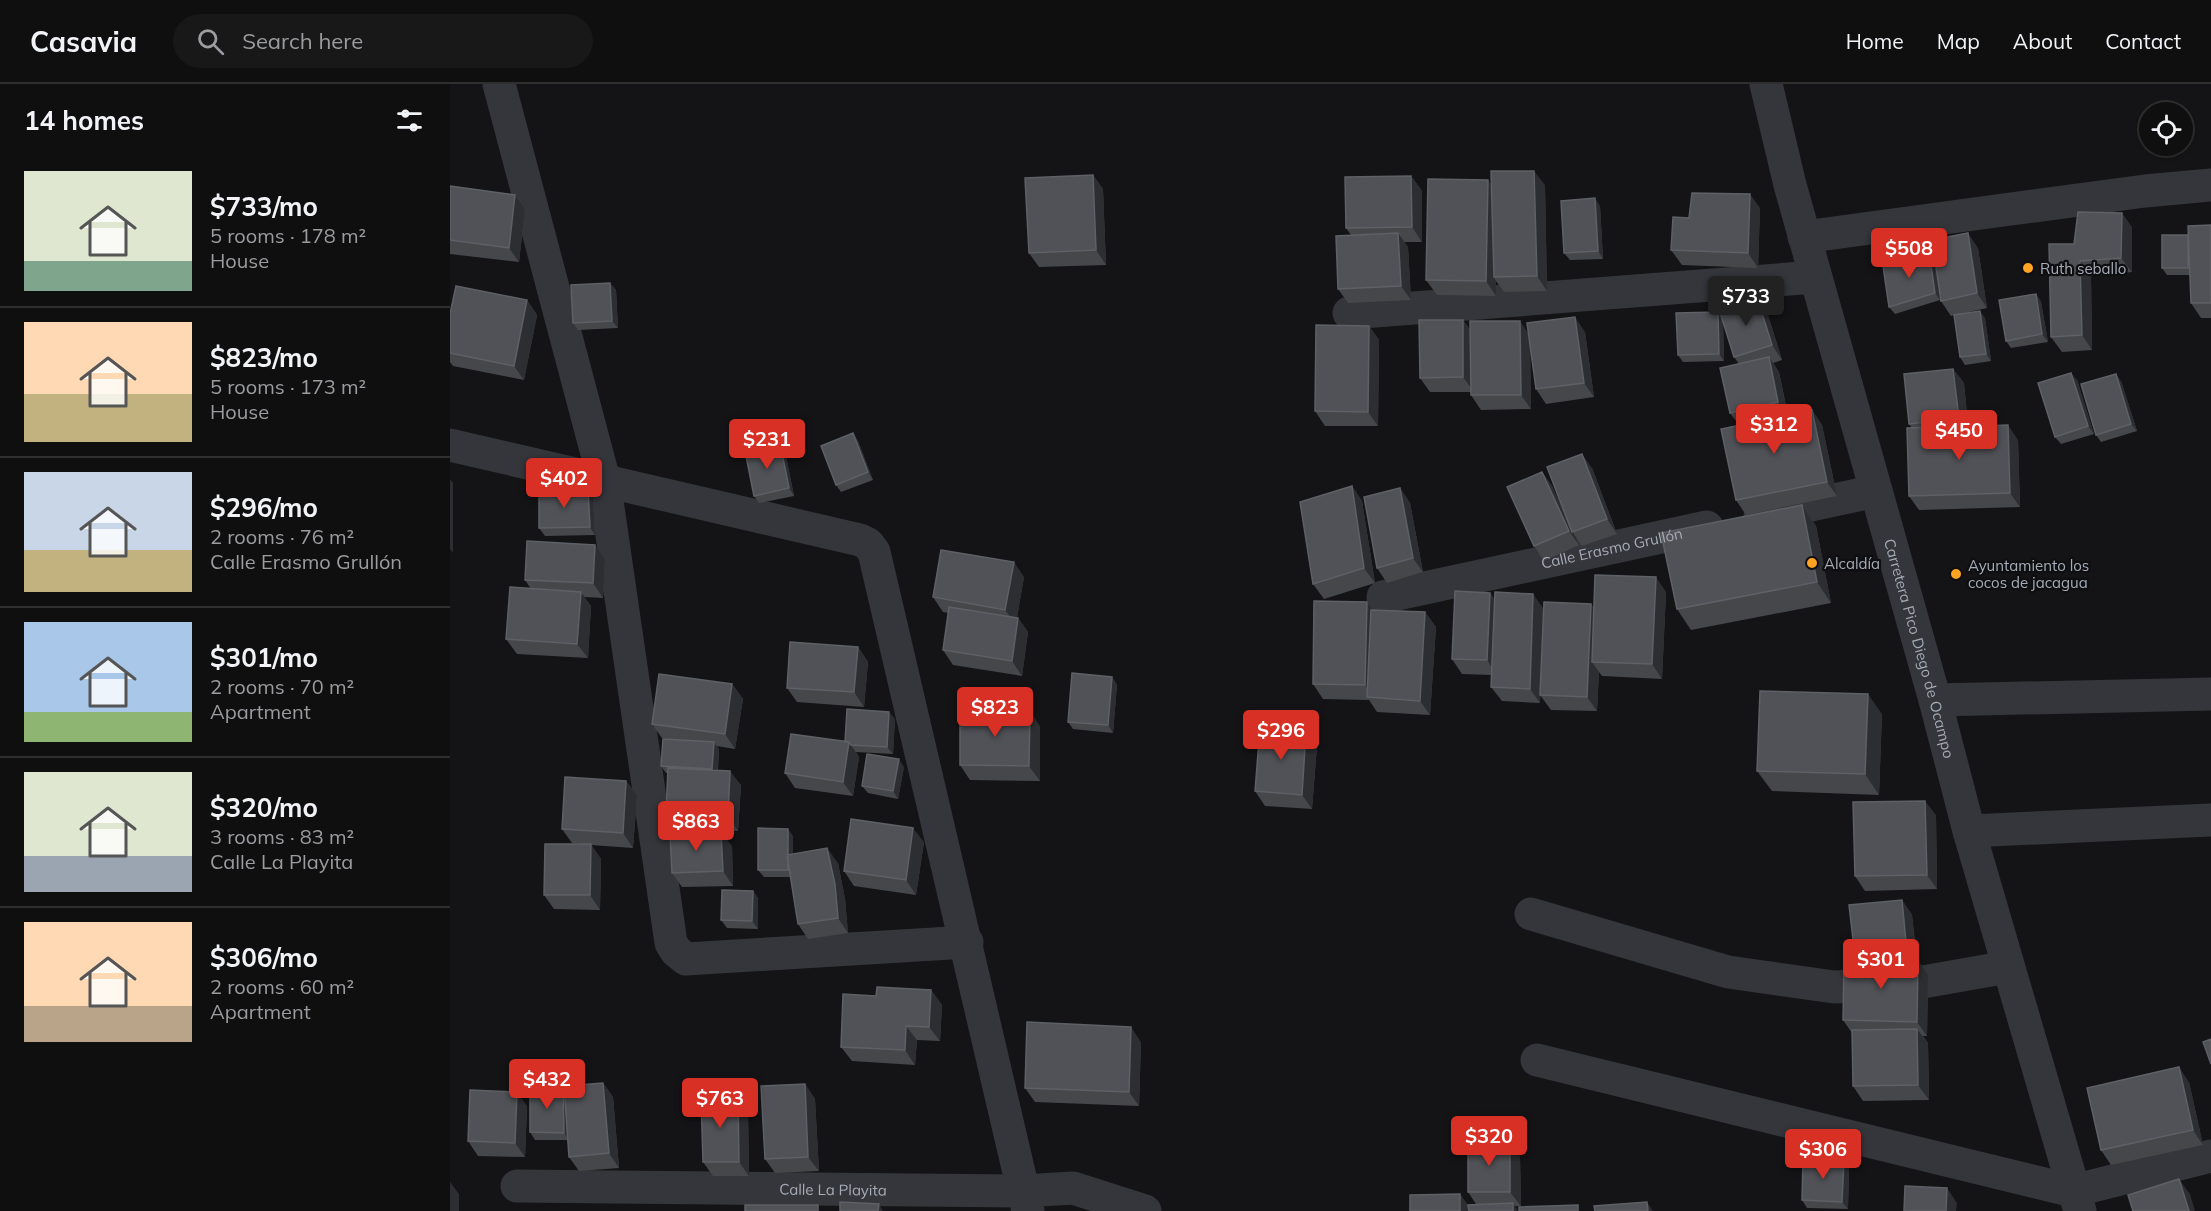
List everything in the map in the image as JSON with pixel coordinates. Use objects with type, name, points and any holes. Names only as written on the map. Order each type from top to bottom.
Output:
[{"type":"street","points":[[499,84],[604,480],[671,943],[676,951],[686,959],[967,942]]},
{"type":"street","name":"Carretera Pico Diego de Ocampo","points":[[1766,84],[1815,278],[1935,700],[1969,831],[2076,1201]]},
{"type":"street","points":[[1804,237],[2145,191],[2211,186]]},
{"type":"street","points":[[1348,313],[1815,278]]},
{"type":"street","points":[[450,445],[860,540],[868,544],[874,552],[1026,1201]]},
{"type":"street","name":"Calle Erasmo Grullón","points":[[1383,597],[1876,491]]},
{"type":"street","points":[[1935,700],[2211,694]]},
{"type":"street","points":[[1969,831],[2211,820]]},
{"type":"street","points":[[1531,914],[1728,972],[1834,987],[1917,983],[2008,967]]},
{"type":"street","points":[[1537,1059],[2076,1201],[2211,1156]]},
{"type":"street","name":"Calle La Playita","points":[[517,1186],[1026,1201],[1073,1188],[1145,1211]]},
{"type":"building","points":[[1491,171],[1534,171],[1537,276],[1494,277]]},
{"type":"building","points":[[1093,175],[1096,250],[1029,253],[1025,178]]},
{"type":"building","points":[[1411,176],[1412,227],[1346,228],[1345,177]]},
{"type":"building","points":[[1428,179],[1488,180],[1486,281],[1426,280]]},
{"type":"building","points":[[450,186],[515,195],[509,248],[450,240]]},
{"type":"building","points":[[1692,193],[1750,194],[1748,253],[1671,250],[1673,217],[1689,218]]},
{"type":"building","points":[[1595,198],[1598,251],[1564,253],[1561,201]]},
{"type":"building","points":[[2078,212],[2122,213],[2121,258],[2080,261],[2082,335],[2051,337],[2049,244],[2074,244]]},
{"type":"building","points":[[2211,225],[2211,303],[2191,303],[2188,226]]},
{"type":"building","points":[[1398,233],[1401,286],[1338,289],[1336,236]]},
{"type":"building","points":[[1968,233],[1977,293],[1941,301],[1932,240]]},
{"type":"building","points":[[2162,235],[2188,235],[2188,268],[2162,268]]},
{"type":"building","points":[[1929,252],[1935,293],[1889,307],[1883,266]]},
{"type":"building","points":[[610,283],[612,321],[573,323],[571,285]]},
{"type":"building","points":[[456,286],[527,300],[514,366],[450,353],[450,314]]},
{"type":"building","points":[[2036,294],[2042,334],[2006,341],[1999,300]]},
{"type":"building","points":[[1757,297],[1772,345],[1734,357],[1719,309]]},
{"type":"building","points":[[1980,311],[1986,354],[1960,357],[1954,315]]},
{"type":"building","points":[[1718,312],[1719,354],[1678,355],[1676,313]]},
{"type":"building","points":[[1575,317],[1584,383],[1536,389],[1527,323]]},
{"type":"building","points":[[1419,320],[1463,320],[1463,377],[1420,378]]},
{"type":"building","points":[[1470,321],[1520,321],[1521,395],[1471,395]]},
{"type":"building","points":[[1316,325],[1369,326],[1368,412],[1315,411]]},
{"type":"building","points":[[1769,357],[1778,402],[1730,413],[1720,368]]},
{"type":"building","points":[[1953,369],[1959,418],[1909,424],[1904,374]]},
{"type":"building","points":[[2071,373],[2088,426],[2055,437],[2038,383]]},
{"type":"building","points":[[2116,374],[2131,424],[2096,435],[2081,384]]},
{"type":"building","points":[[1812,410],[1827,482],[1736,500],[1721,429]]},
{"type":"building","points":[[2008,425],[2010,493],[1909,496],[1907,428]]},
{"type":"building","points":[[853,433],[868,472],[836,485],[821,446]]},
{"type":"building","points":[[780,443],[789,488],[754,496],[745,451]]},
{"type":"building","points":[[1582,454],[1607,519],[1572,532],[1547,467]]},
{"type":"building","points":[[1542,472],[1569,531],[1534,546],[1507,487]]},
{"type":"building","points":[[1352,486],[1364,568],[1313,584],[1300,502]]},
{"type":"building","points":[[1400,488],[1413,558],[1377,568],[1364,497]]},
{"type":"building","points":[[588,490],[590,527],[539,528],[539,491]]},
{"type":"building","points":[[1802,505],[1817,582],[1677,609],[1661,533]]},
{"type":"building","points":[[527,541],[595,545],[593,583],[525,580]]},
{"type":"building","points":[[941,550],[1014,562],[1005,610],[933,597]]},
{"type":"building","points":[[1595,575],[1656,577],[1652,664],[1592,662]]},
{"type":"building","points":[[510,587],[581,592],[577,644],[506,639]]},
{"type":"building","points":[[1455,591],[1490,593],[1487,660],[1452,659]]},
{"type":"building","points":[[1495,592],[1533,594],[1530,689],[1491,687]]},
{"type":"building","points":[[1314,601],[1367,602],[1365,685],[1313,684]]},
{"type":"building","points":[[1544,602],[1591,604],[1587,697],[1540,695]]},
{"type":"building","points":[[949,607],[1018,618],[1012,661],[943,650]]},
{"type":"building","points":[[1371,610],[1425,612],[1420,701],[1367,697]]},
{"type":"building","points":[[790,642],[858,647],[854,692],[787,688]]},
{"type":"building","points":[[1072,673],[1112,677],[1108,725],[1068,722]]},
{"type":"building","points":[[659,674],[732,684],[725,734],[652,724]]},
{"type":"building","points":[[1760,691],[1868,694],[1865,774],[1757,771]]},
{"type":"building","points":[[847,709],[889,712],[887,747],[851,745],[845,742]]},
{"type":"building","points":[[960,711],[1030,711],[1029,766],[960,765]]},
{"type":"building","points":[[1260,728],[1306,731],[1302,795],[1255,791]]},
{"type":"building","points":[[791,734],[849,742],[843,782],[785,773]]},
{"type":"building","points":[[663,739],[714,742],[712,769],[661,766]]},
{"type":"building","points":[[867,754],[899,759],[893,791],[862,786]]},
{"type":"building","points":[[668,768],[730,771],[728,816],[666,813]]},
{"type":"building","points":[[565,777],[626,781],[623,833],[562,829]]},
{"type":"building","points":[[1925,801],[1927,875],[1855,876],[1853,802]]},
{"type":"building","points":[[851,819],[913,828],[906,880],[844,871]]},
{"type":"building","points":[[758,828],[788,829],[788,870],[758,870]]},
{"type":"building","points":[[721,832],[723,871],[672,873],[670,833]]},
{"type":"building","points":[[545,844],[591,844],[590,895],[544,895]]},
{"type":"building","points":[[827,848],[835,884],[838,918],[798,924],[787,855]]},
{"type":"building","points":[[722,890],[753,891],[752,921],[721,920]]},
{"type":"building","points":[[1902,900],[1907,952],[1855,957],[1849,905]]},
{"type":"building","points":[[1844,959],[1918,960],[1917,1022],[1843,1020]]},
{"type":"building","points":[[877,987],[931,990],[929,1027],[906,1026],[905,1050],[841,1047],[843,994],[876,996]]},
{"type":"building","points":[[1027,1022],[1131,1027],[1129,1092],[1025,1088]]},
{"type":"building","points":[[1917,1029],[1918,1085],[1853,1086],[1852,1030]]},
{"type":"building","points":[[2211,1039],[2211,1064],[2203,1042]]},
{"type":"building","points":[[2179,1067],[2193,1130],[2101,1150],[2087,1088]]},
{"type":"building","points":[[603,1083],[609,1153],[569,1157],[564,1086]]},
{"type":"building","points":[[805,1084],[808,1157],[765,1159],[761,1086]]},
{"type":"building","points":[[530,1087],[563,1088],[564,1133],[530,1132]]},
{"type":"building","points":[[470,1090],[517,1092],[515,1143],[468,1141]]},
{"type":"building","points":[[738,1096],[739,1162],[703,1162],[701,1097]]},
{"type":"building","points":[[1510,1142],[1510,1192],[1468,1192],[1468,1143]]},
{"type":"building","points":[[1803,1159],[1844,1160],[1842,1202],[1802,1200]]},
{"type":"building","points":[[2179,1179],[2189,1211],[2133,1211],[2128,1195]]},
{"type":"building","points":[[1905,1186],[1947,1188],[1946,1211],[1904,1211]]},
{"type":"building","points":[[1460,1194],[1460,1211],[1410,1211],[1410,1195]]},
{"type":"building","points":[[840,1202],[879,1204],[878,1211],[840,1211]]},
{"type":"building","points":[[1647,1202],[1648,1211],[1595,1211],[1594,1206]]},
{"type":"building","points":[[1513,1203],[1513,1211],[1469,1211],[1468,1205]]},
{"type":"building","points":[[745,1205],[818,1205],[818,1211],[745,1211]]},
{"type":"building","points":[[1578,1205],[1578,1211],[1519,1211],[1519,1207]]},
{"type":"place","name":"Ruth seballo","points":[[2028,268]]},
{"type":"place","name":"Alcaldía","points":[[1812,563]]},
{"type":"place","name":"Ayuntamiento los cocos de jacagua","points":[[1956,574]]}]
